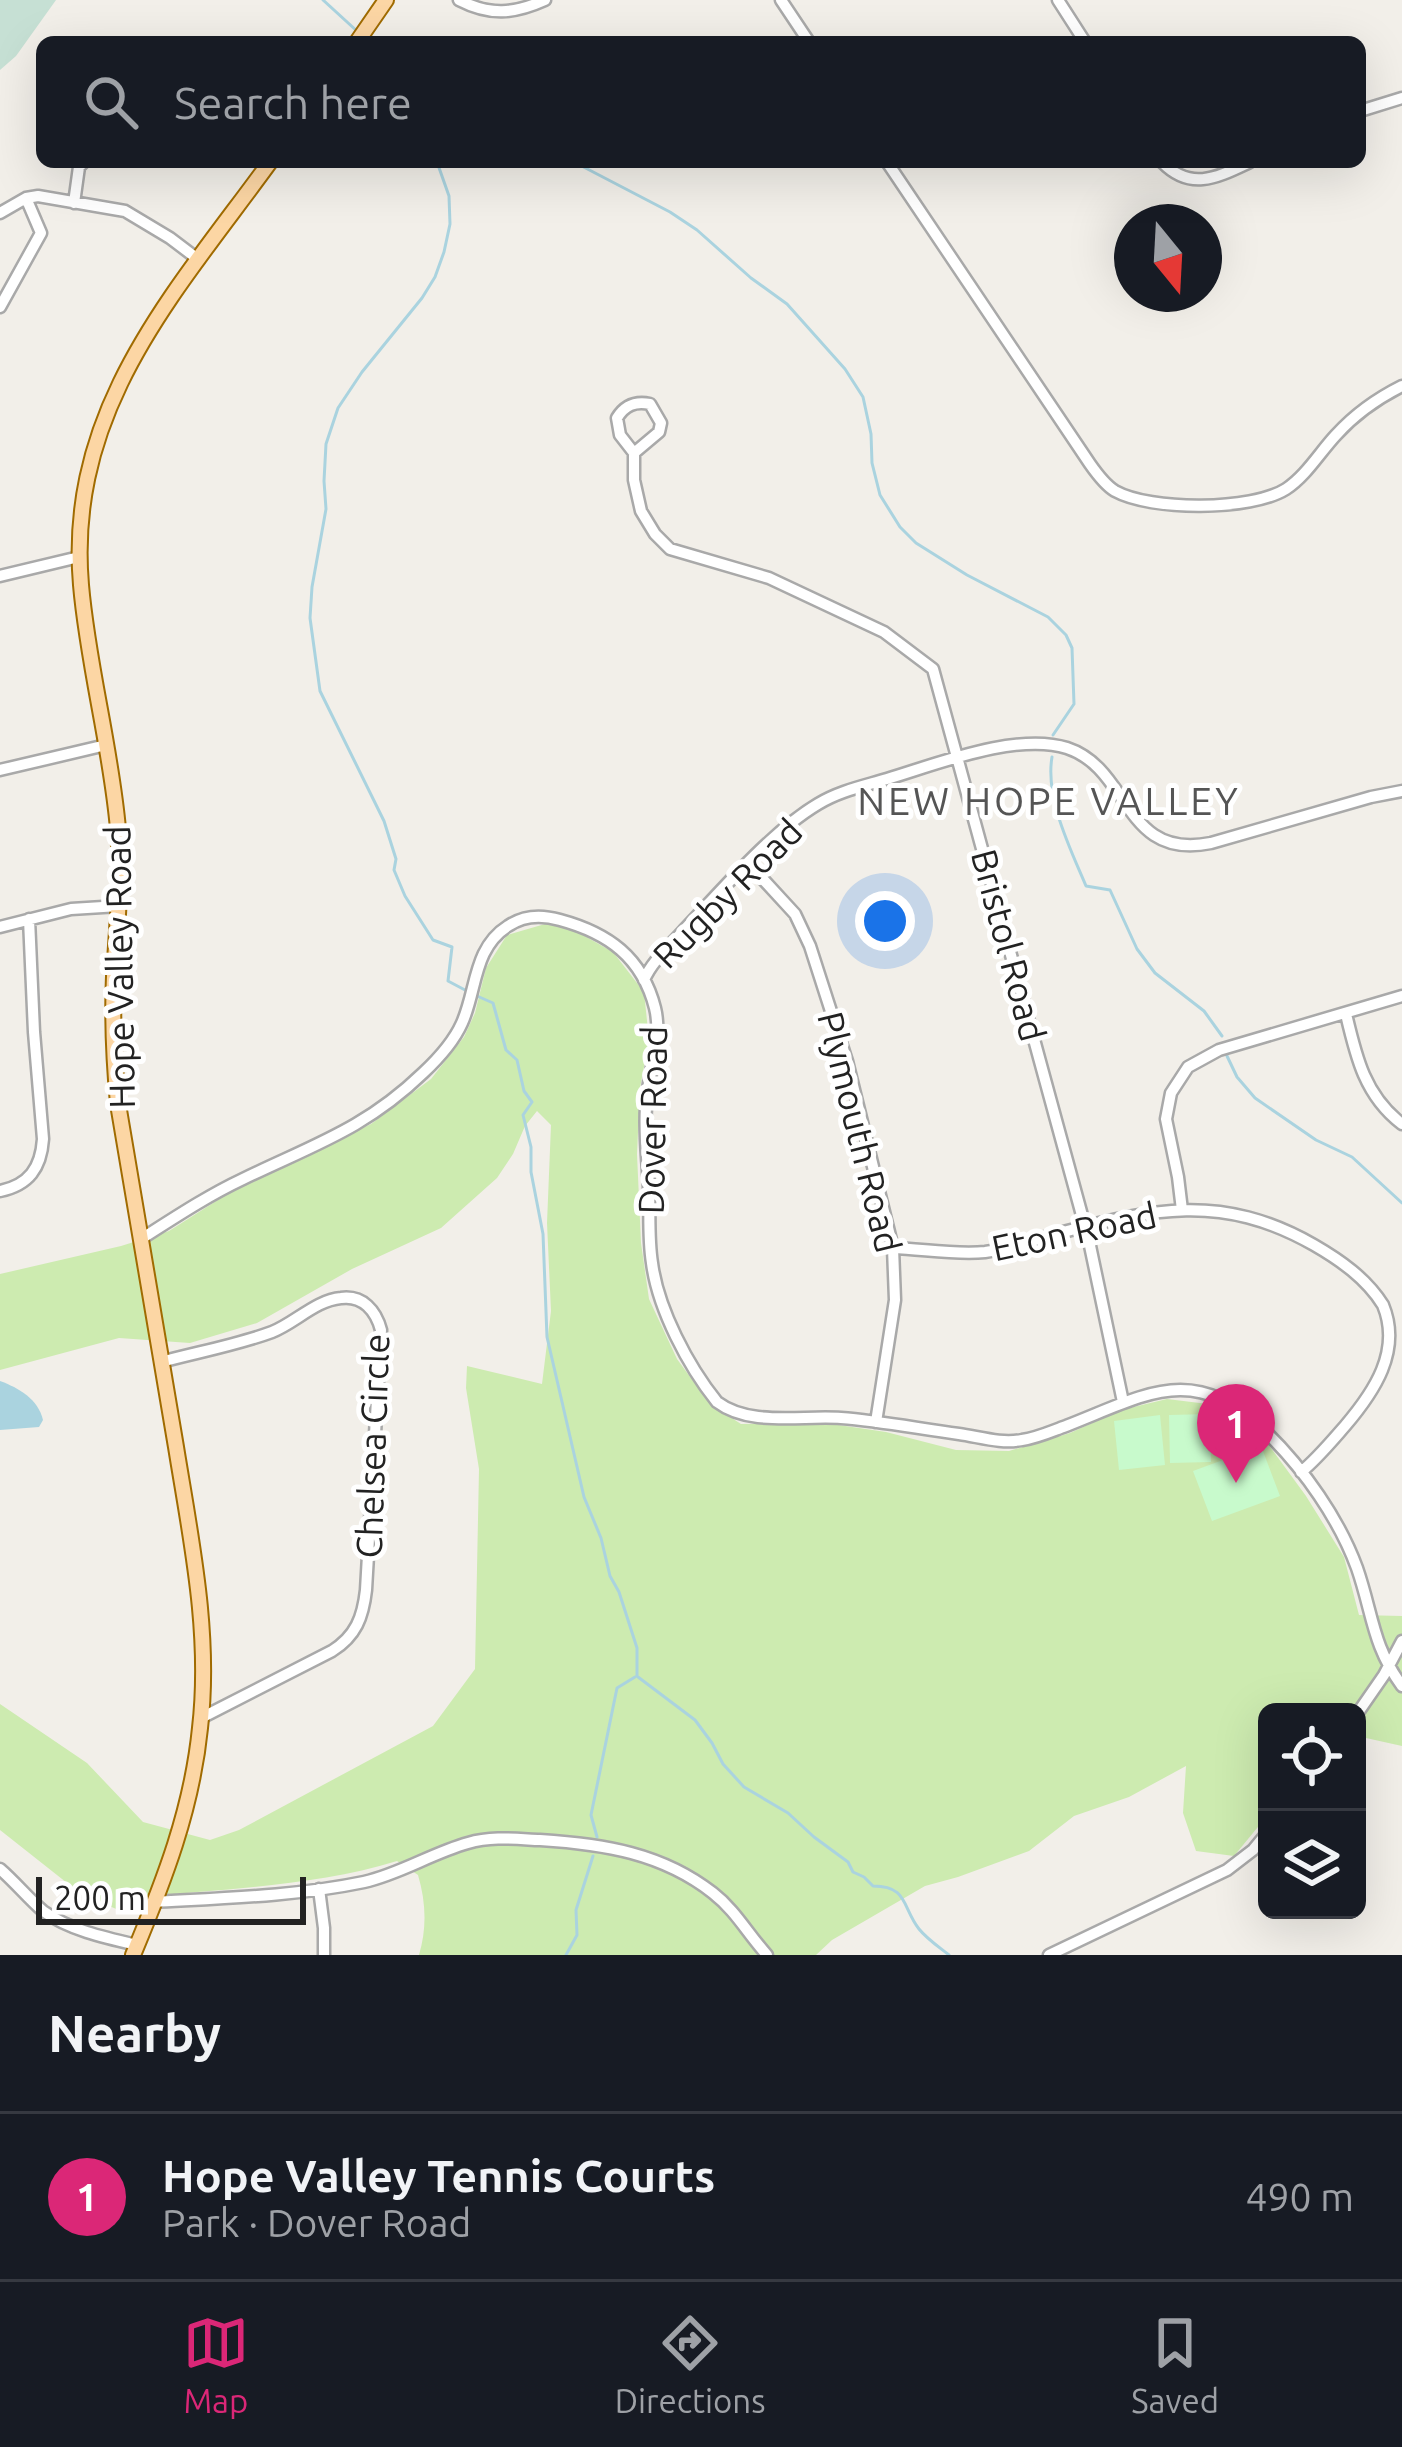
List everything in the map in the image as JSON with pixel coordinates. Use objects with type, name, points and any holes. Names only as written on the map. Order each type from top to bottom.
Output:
[{"type":"main road","points":[[362,36],[382,5]]},
{"type":"main road","name":"Hope Valley Road","points":[[135,1950],[184,1822],[201,1718],[204,1658],[197,1581],[118,1104],[114,988],[118,832],[83,607],[80,520],[89,464],[105,412],[148,330],[266,168]]},
{"type":"street","points":[[459,0],[478,9],[506,13],[545,0]]},
{"type":"street","points":[[781,0],[805,36]]},
{"type":"street","points":[[1058,0],[1081,36]]},
{"type":"street","points":[[1366,109],[1402,98]]},
{"type":"street","points":[[74,203],[78,168]]},
{"type":"street","points":[[891,168],[1090,464],[1108,486],[1130,497],[1186,505],[1252,501],[1276,494],[1293,483],[1359,411],[1402,386]]},
{"type":"street","points":[[1168,168],[1193,180],[1236,168]]},
{"type":"street","points":[[0,213],[26,198],[47,197],[125,211],[199,260]]},
{"type":"street","points":[[0,307],[41,233],[26,198]]},
{"type":"street","name":"Bristol Road","points":[[634,453],[659,431],[661,423],[650,404],[630,405],[617,418],[620,435],[634,453],[641,511],[670,549],[769,578],[884,632],[933,668],[1085,1226],[1123,1402]]},
{"type":"street","points":[[0,576],[80,557]]},
{"type":"street","name":"Rugby Road","points":[[644,980],[649,968],[777,835],[826,799],[959,758],[1037,744],[1074,751],[1101,773],[1147,831],[1164,842],[1185,845],[1210,843],[1402,791]]},
{"type":"street","points":[[0,770],[106,745]]},
{"type":"street","name":"Plymouth Road","points":[[749,864],[794,914],[810,946],[847,1061],[893,1248],[895,1300],[876,1422]]},
{"type":"street","points":[[0,927],[70,909],[119,906]]},
{"type":"street","name":"Dover Road","points":[[141,1239],[225,1188],[352,1129],[412,1084],[457,1032],[476,970],[493,940],[509,924],[542,916],[596,931],[619,947],[644,980],[655,1009],[658,1025],[645,1115],[652,1262],[683,1350],[717,1402],[737,1414],[876,1422],[993,1440],[1024,1440],[1168,1390],[1208,1394],[1265,1431],[1334,1520],[1363,1587],[1376,1642],[1402,1686]]},
{"type":"street","points":[[0,1191],[26,1182],[42,1156],[29,919]]},
{"type":"street","points":[[1181,1210],[1166,1118],[1168,1101],[1181,1075],[1194,1062],[1219,1050],[1402,997]]},
{"type":"street","points":[[1346,1014],[1367,1085],[1402,1124]]},
{"type":"street","name":"Eton Road","points":[[893,1248],[987,1252],[1131,1214],[1181,1210],[1243,1217],[1304,1240],[1353,1272],[1374,1293],[1386,1311],[1392,1354],[1380,1384],[1300,1472]]},
{"type":"street","name":"Chelsea Circle","points":[[161,1362],[278,1330],[342,1298],[371,1308],[381,1330],[366,1590],[359,1622],[349,1639],[332,1651],[201,1718]]},
{"type":"street","points":[[1364,1703],[1402,1641]]},
{"type":"street","points":[[154,1903],[378,1878],[479,1840],[511,1838],[633,1852],[686,1874],[724,1902],[761,1952]]},
{"type":"street","points":[[1049,1955],[1227,1870],[1258,1844]]},
{"type":"street","points":[[0,1869],[50,1916],[135,1950]]},
{"type":"street","points":[[319,1888],[323,1955]]},
{"type":"green space","points":[[0,0],[56,0],[16,56],[0,70]]},
{"type":"green space","points":[[545,924],[574,930],[613,952],[644,992],[649,1040],[640,1088],[637,1154],[649,1299],[677,1359],[710,1404],[741,1424],[825,1423],[956,1450],[1009,1451],[1070,1433],[1121,1410],[1167,1399],[1216,1405],[1268,1444],[1306,1496],[1344,1557],[1359,1615],[1402,1616],[1402,1746],[1366,1738],[1366,1703],[1258,1703],[1258,1827],[1234,1856],[1196,1851],[1183,1813],[1186,1766],[1129,1797],[1074,1816],[1029,1851],[925,1886],[832,1940],[816,1955],[419,1955],[424,1925],[421,1885],[418,1875],[397,1861],[304,1881],[145,1897],[128,1914],[81,1894],[0,1830],[0,1704],[87,1763],[143,1822],[210,1840],[239,1830],[433,1726],[475,1669],[479,1469],[467,1366],[542,1384],[551,1311],[547,1223],[551,1125],[537,1111],[497,1178],[441,1228],[352,1269],[257,1323],[190,1343],[119,1338],[0,1370],[0,1274],[169,1231],[232,1191],[371,1124],[431,1079],[464,1037],[486,968],[507,935]]},
{"type":"green space","points":[[1210,1414],[1211,1462],[1170,1463],[1169,1415]]},
{"type":"green space","points":[[1160,1415],[1165,1465],[1119,1470],[1114,1421]]},
{"type":"green space","points":[[1261,1446],[1280,1496],[1212,1521],[1193,1471]]},
{"type":"water","points":[[0,1381],[32,1400],[43,1420],[39,1427],[0,1430]]},
{"type":"waterway","points":[[323,0],[358,32]]},
{"type":"waterway","points":[[439,168],[449,196],[450,224],[435,277],[338,408],[326,444],[326,509],[310,618],[320,691],[384,821],[396,859],[394,870],[433,940],[452,947],[448,981],[465,990]]},
{"type":"waterway","points":[[586,168],[697,230],[787,304],[845,369],[863,397],[880,495],[900,527],[916,543],[967,575],[1048,617],[1066,635],[1072,648],[1074,704],[1053,735]]},
{"type":"waterway","points":[[1052,757],[1055,806],[1086,886],[1110,890],[1137,949],[1155,973],[1204,1011],[1222,1036]]},
{"type":"waterway","points":[[477,996],[493,1003],[506,1050],[517,1060],[524,1091],[532,1102],[523,1115],[543,1234],[547,1337],[584,1497],[637,1648],[637,1676]]},
{"type":"waterway","points":[[1227,1056],[1255,1098],[1316,1140],[1352,1157],[1402,1203]]},
{"type":"waterway","points":[[597,1837],[591,1815],[617,1688],[635,1677]]},
{"type":"waterway","points":[[638,1677],[695,1720],[744,1787],[788,1813],[873,1886],[898,1894],[919,1929],[949,1955]]},
{"type":"waterway","points":[[566,1955],[577,1935],[576,1910],[593,1856]]},
{"type":"place","name":"Hope Valley Tennis Courts","points":[[1236,1483]]},
{"type":"district","name":"NEW HOPE VALLEY","points":[[1049,800]]}]
